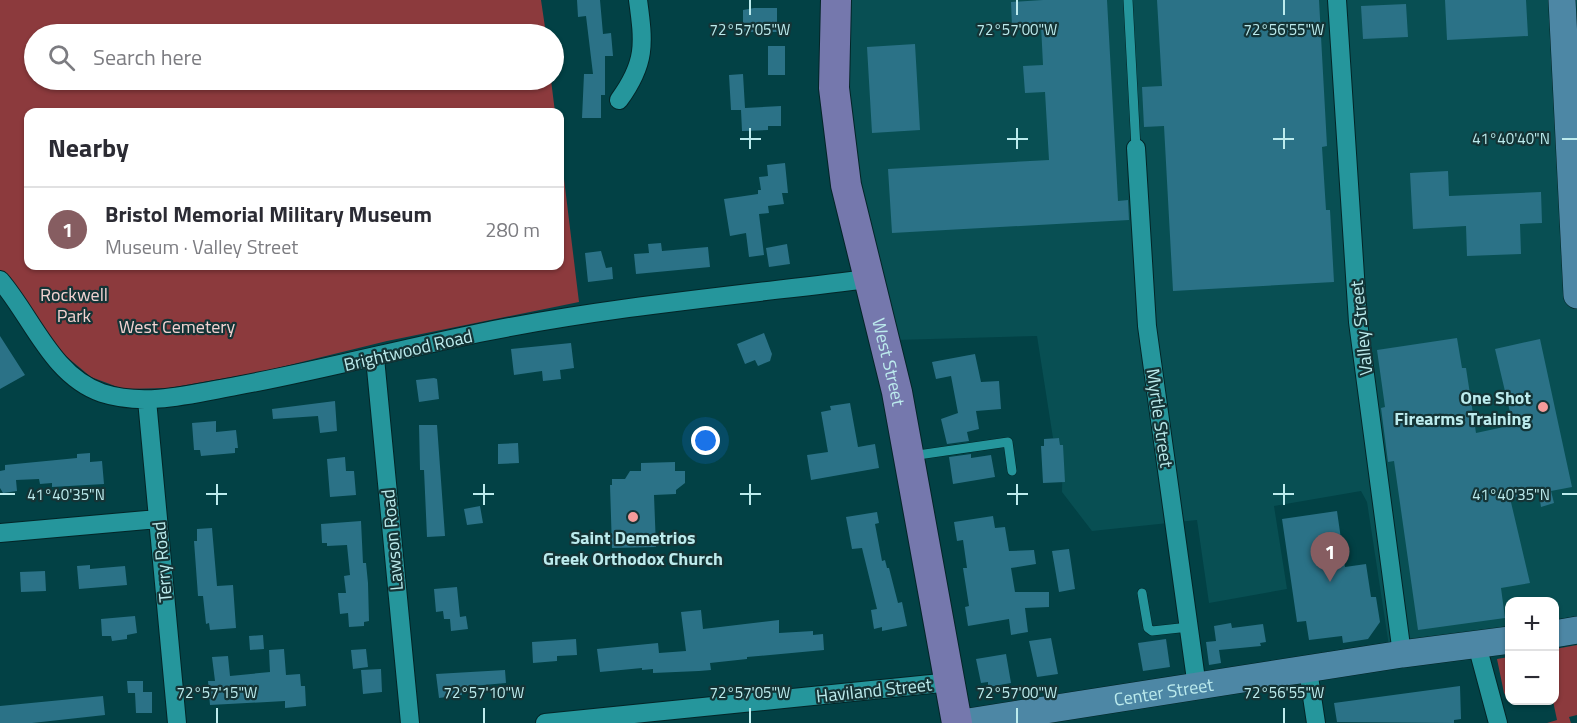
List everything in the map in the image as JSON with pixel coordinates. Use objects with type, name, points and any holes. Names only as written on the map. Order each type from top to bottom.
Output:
[{"type":"main road","name":"West Street","points":[[836,0],[834,88],[846,185],[894,381],[960,723]]},
{"type":"street","points":[[619,100],[634,79],[643,43],[638,0]]},
{"type":"street","name":"Valley Street","points":[[1337,0],[1358,322],[1402,654]]},
{"type":"street","points":[[1562,0],[1577,295]]},
{"type":"street","name":"Myrtle Street","points":[[1136,148],[1147,326],[1197,687]]},
{"type":"street","name":"Brightwood Road","points":[[0,280],[62,367],[82,384],[103,393],[147,400],[279,378],[478,333],[581,315],[868,279]]},
{"type":"street","name":"Lawson Road","points":[[375,358],[410,723]]},
{"type":"street","name":"Terry Road","points":[[147,400],[177,723]]},
{"type":"street","points":[[0,533],[158,519]]},
{"type":"street","points":[[1559,633],[1577,630]]},
{"type":"street","name":"Center Street","points":[[960,723],[1402,654],[1505,641]]},
{"type":"street","points":[[1477,645],[1498,723]]},
{"type":"street","points":[[1308,670],[1316,723]]},
{"type":"street","name":"Haviland Street","points":[[545,723],[951,682]]},
{"type":"lane","points":[[1128,0],[1136,148]]},
{"type":"lane","points":[[909,456],[1008,442],[1012,471]]},
{"type":"lane","points":[[1142,593],[1148,628],[1152,631],[1189,627]]},
{"type":"shaded area","points":[[822,0],[1577,0],[1577,616],[1559,619],[1559,597],[1505,597],[1505,628],[1389,646],[1367,502],[1361,491],[1274,506],[1287,589],[1209,603],[1197,520],[1092,531],[1062,492],[1063,445],[1060,445],[1059,438],[1053,438],[1037,336],[896,340],[876,268]]},
{"type":"green space","points":[[0,0],[541,0],[545,24],[24,24],[24,90],[552,90],[554,108],[24,108],[24,270],[564,270],[564,179],[579,302],[387,341],[261,372],[169,388],[123,389],[91,377],[62,353],[0,272]]},
{"type":"green space","points":[[1577,645],[1577,715],[1569,717],[1571,723],[1547,723],[1557,720],[1554,705],[1559,705],[1559,648]]},
{"type":"green space","points":[[1505,658],[1505,694],[1504,693],[1497,659]]},
{"type":"building","points":[[577,0],[600,0],[603,34],[611,33],[613,56],[605,56],[605,95],[601,95],[601,118],[582,118],[584,74],[593,74],[586,16],[578,17]]},
{"type":"building","points":[[1107,0],[1118,201],[1128,200],[1129,220],[892,233],[888,169],[1049,160],[1045,92],[1025,93],[1023,66],[1043,65],[1041,25],[1012,27],[1011,2]]},
{"type":"building","points":[[1157,0],[1319,0],[1327,146],[1322,147],[1326,210],[1330,210],[1334,282],[1173,291],[1164,126],[1144,127],[1142,87],[1162,86]]},
{"type":"building","points":[[1445,0],[1526,0],[1528,36],[1447,40]]},
{"type":"building","points":[[1406,4],[1408,37],[1363,39],[1361,6]]},
{"type":"building","points":[[777,8],[777,32],[743,32],[743,10]]},
{"type":"building","points":[[915,44],[920,130],[872,133],[867,47]]},
{"type":"building","points":[[768,46],[785,46],[785,75],[768,75]]},
{"type":"building","points":[[743,74],[745,108],[781,106],[781,126],[768,126],[768,130],[742,131],[741,110],[731,110],[729,75]]},
{"type":"building","points":[[785,163],[788,193],[782,193],[784,204],[768,206],[769,213],[759,214],[764,255],[749,257],[746,233],[730,236],[724,199],[758,194],[758,190],[761,190],[759,177],[768,176],[767,165]]},
{"type":"building","points":[[1448,171],[1449,196],[1541,192],[1542,223],[1520,224],[1521,254],[1467,256],[1466,226],[1413,229],[1410,173]]},
{"type":"building","points":[[661,243],[662,251],[708,247],[710,267],[636,274],[634,254],[649,253],[648,244]]},
{"type":"building","points":[[787,244],[790,264],[769,267],[766,248]]},
{"type":"building","points":[[601,251],[606,268],[612,267],[613,279],[588,282],[585,253]]},
{"type":"building","points":[[764,333],[772,354],[770,361],[758,366],[755,360],[745,364],[737,344]]},
{"type":"building","points":[[0,336],[25,375],[0,389]]},
{"type":"building","points":[[1457,338],[1462,368],[1466,368],[1476,433],[1513,425],[1495,349],[1540,339],[1572,487],[1551,491],[1554,503],[1541,507],[1539,493],[1510,498],[1530,583],[1501,588],[1505,618],[1418,630],[1394,461],[1388,462],[1381,408],[1385,407],[1377,350]]},
{"type":"building","points":[[571,343],[574,368],[560,370],[561,379],[543,381],[542,371],[514,375],[511,349]]},
{"type":"building","points":[[975,354],[981,382],[999,381],[1001,409],[976,411],[979,429],[967,432],[969,441],[947,444],[941,419],[958,413],[951,376],[936,379],[932,362]]},
{"type":"building","points":[[437,379],[439,399],[419,402],[416,380]]},
{"type":"building","points":[[335,401],[337,431],[320,433],[318,416],[273,419],[272,409]]},
{"type":"building","points":[[850,403],[858,447],[875,444],[879,468],[811,480],[807,455],[828,452],[821,412],[831,410],[830,406]]},
{"type":"building","points":[[216,421],[216,432],[236,430],[238,448],[235,448],[235,453],[201,456],[200,450],[194,450],[192,423]]},
{"type":"building","points":[[419,425],[437,425],[445,536],[427,537],[424,470],[420,470]]},
{"type":"building","points":[[1059,438],[1060,445],[1063,445],[1065,482],[1043,483],[1041,446],[1044,446],[1044,439]]},
{"type":"building","points":[[518,443],[519,463],[498,464],[498,444]]},
{"type":"building","points":[[90,453],[90,462],[102,461],[104,484],[52,487],[52,483],[40,484],[39,479],[16,480],[17,491],[3,493],[0,488],[0,471],[5,470],[5,465],[77,458],[77,454]]},
{"type":"building","points":[[971,454],[971,458],[991,455],[995,477],[953,484],[949,457]]},
{"type":"building","points":[[345,457],[346,471],[354,471],[356,495],[330,497],[327,459]]},
{"type":"building","name":"Saint Demetrios Greek Orthodox Church","points":[[675,462],[675,471],[685,471],[685,483],[676,490],[676,494],[654,495],[656,547],[612,548],[610,485],[612,485],[612,479],[625,479],[630,471],[641,471],[641,463]]},
{"type":"building","points":[[480,506],[483,523],[467,525],[464,509]]},
{"type":"building","points":[[1337,511],[1345,567],[1366,564],[1371,597],[1376,597],[1380,622],[1368,639],[1343,643],[1342,636],[1309,640],[1306,621],[1297,622],[1282,519]]},
{"type":"building","points":[[877,512],[879,523],[875,524],[882,561],[885,560],[889,568],[898,603],[902,602],[907,626],[882,631],[882,627],[874,629],[871,610],[877,609],[862,548],[852,549],[846,517]]},
{"type":"building","points":[[993,516],[995,528],[1005,527],[1009,551],[1034,550],[1036,564],[1011,568],[1015,592],[1049,592],[1049,607],[1025,608],[1028,632],[1011,635],[1009,619],[968,626],[965,607],[969,606],[963,568],[967,568],[963,540],[957,541],[954,522]]},
{"type":"building","points":[[361,521],[363,563],[366,563],[368,583],[369,621],[364,622],[364,626],[349,627],[348,613],[340,614],[338,593],[346,593],[344,576],[350,575],[347,545],[327,546],[327,543],[322,543],[321,524]]},
{"type":"building","points":[[212,528],[217,586],[233,585],[236,628],[210,630],[209,623],[206,624],[203,596],[198,596],[194,541],[197,541],[197,529]]},
{"type":"building","points":[[1069,549],[1075,589],[1059,592],[1052,551]]},
{"type":"building","points":[[90,565],[90,569],[125,566],[127,585],[79,589],[77,566]]},
{"type":"building","points":[[45,571],[46,591],[21,592],[20,572]]},
{"type":"building","points":[[457,587],[460,617],[466,616],[468,629],[451,631],[450,619],[444,619],[443,611],[436,612],[434,589]]},
{"type":"building","points":[[701,610],[703,629],[779,620],[779,633],[813,631],[813,635],[823,634],[824,650],[710,663],[711,670],[653,673],[653,669],[642,670],[642,668],[600,672],[597,649],[658,643],[659,653],[686,651],[681,612]]},
{"type":"building","points":[[135,616],[137,633],[127,635],[127,639],[112,641],[111,636],[102,636],[101,619]]},
{"type":"building","points":[[1231,623],[1232,628],[1263,624],[1266,642],[1260,643],[1261,646],[1219,650],[1221,663],[1209,665],[1206,642],[1216,641],[1214,626]]},
{"type":"building","points":[[263,635],[264,649],[250,650],[249,636]]},
{"type":"building","points":[[1051,638],[1058,674],[1037,677],[1029,641]]},
{"type":"building","points":[[576,639],[577,655],[557,656],[557,661],[533,663],[532,642]]},
{"type":"building","points":[[1166,639],[1170,667],[1143,671],[1138,643]]},
{"type":"building","points":[[284,649],[286,675],[300,674],[301,686],[305,686],[306,706],[285,708],[285,701],[210,705],[208,681],[215,681],[212,657],[228,656],[230,676],[270,672],[269,650]]},
{"type":"building","points":[[366,649],[368,667],[353,669],[351,650]]},
{"type":"building","points":[[1006,654],[1011,683],[988,687],[988,682],[981,683],[976,659]]},
{"type":"building","points":[[381,669],[382,692],[363,694],[361,670]]},
{"type":"building","points":[[505,670],[506,683],[461,687],[462,695],[439,698],[436,674]]},
{"type":"building","points":[[127,681],[143,681],[143,692],[152,692],[152,713],[136,713],[135,693],[128,693]]},
{"type":"building","points":[[1460,686],[1461,719],[1454,720],[1454,723],[1337,722],[1334,703]]},
{"type":"building","points":[[103,696],[105,715],[32,723],[0,723],[0,706]]},
{"type":"place","name":"One Shot Firearms Training","points":[[1543,407]]},
{"type":"place","name":"Saint Demetrios Greek Orthodox Church","points":[[633,517]]},
{"type":"place","name":"Bristol Memorial Military Museum","points":[[1330,582]]},
{"type":"park label","name":"Rockwell Park","points":[[74,304]]},
{"type":"park label","name":"West Cemetery","points":[[177,326]]}]
